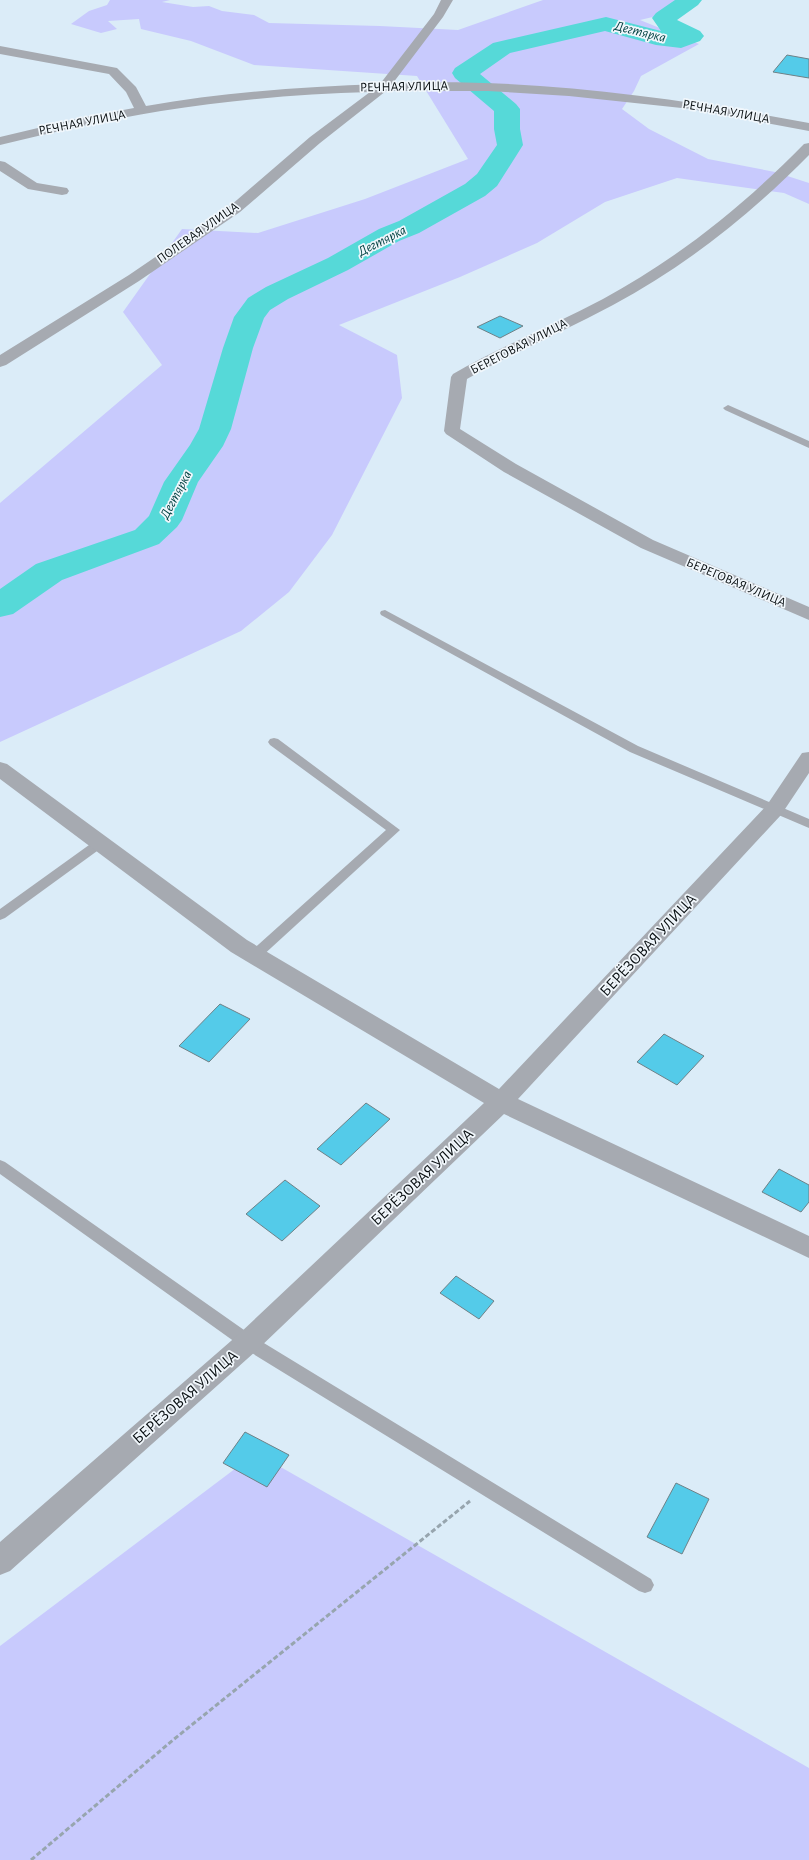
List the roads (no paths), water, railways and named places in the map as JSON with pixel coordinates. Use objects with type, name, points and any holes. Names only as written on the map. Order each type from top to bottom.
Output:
[{"type":"street","name":"ПОЛЕВАЯ УЛИЦА","points":[[0,362],[134,278],[235,208],[315,140],[384,86],[439,15],[447,0]]},
{"type":"street","points":[[0,50],[113,71],[132,90],[142,111]]},
{"type":"street","name":"РЕЧНАЯ УЛИЦА","points":[[0,142],[96,119],[142,111],[256,95],[384,86],[451,86],[528,89],[651,100],[703,107],[809,127]]},
{"type":"street","name":"БЕРЕГОВАЯ УЛИЦА","points":[[809,147],[758,198],[689,253],[628,291],[565,324],[492,358],[459,377],[452,431],[510,468],[647,544],[809,614]]},
{"type":"street","points":[[0,165],[33,186],[62,191]]},
{"type":"street","name":"БЕРЁЗОВАЯ УЛИЦА","points":[[0,1561],[248,1342],[501,1102],[774,810],[809,758]]},
{"type":"street","points":[[0,769],[239,946],[501,1102],[809,1248]]},
{"type":"lane","points":[[728,408],[809,445]]},
{"type":"lane","points":[[385,614],[634,749],[809,824]]},
{"type":"lane","points":[[255,955],[394,830],[274,742]]},
{"type":"lane","points":[[0,915],[100,843]]},
{"type":"lane","points":[[0,1166],[248,1342],[645,1586]]},
{"type":"waterway","name":"Дегтярка","points":[[0,606],[49,572],[147,537],[165,520],[181,482],[206,446],[215,429],[238,348],[249,317],[259,304],[277,293],[338,264],[389,235],[409,227],[475,190],[487,180],[510,145],[507,129],[507,109],[464,73],[502,48],[606,24],[656,38],[681,41],[692,36],[669,26],[664,18],[690,0]]}]
